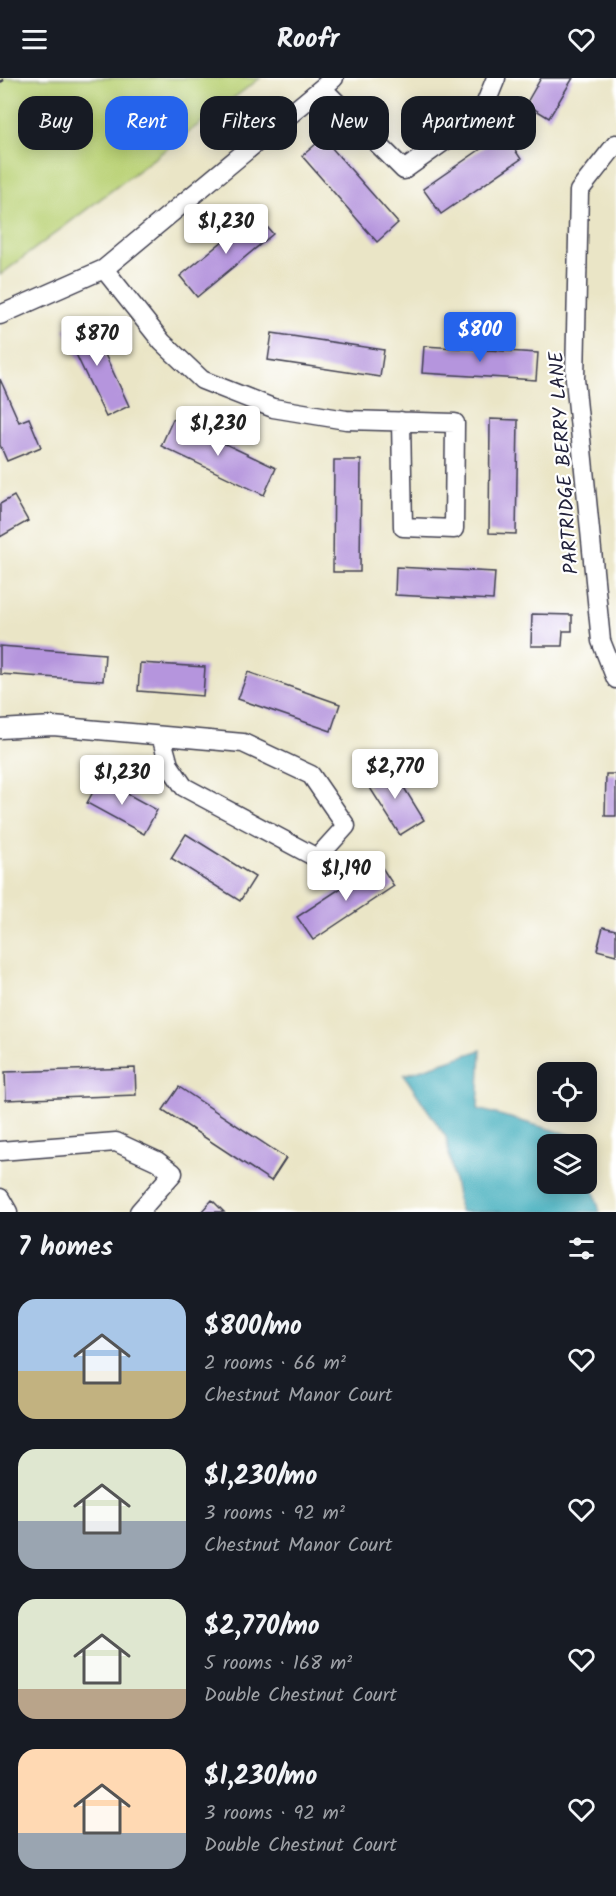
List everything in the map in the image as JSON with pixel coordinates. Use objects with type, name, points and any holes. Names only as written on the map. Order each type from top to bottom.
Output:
[{"type":"street","points":[[0,315],[104,269],[328,83],[404,170],[481,115],[496,78]]},
{"type":"street","name":"PARTRIDGE BERRY LANE","points":[[616,144],[579,191],[575,379],[601,641],[616,680]]},
{"type":"street","points":[[104,269],[162,342],[202,380],[273,408],[346,420],[455,423],[454,529],[403,527],[401,422]]},
{"type":"street","points":[[0,729],[53,726],[243,743],[311,775],[346,826],[317,858],[184,787],[169,765],[161,736]]},
{"type":"street","points":[[0,1151],[116,1142],[157,1161],[172,1173],[139,1212]]},
{"type":"street","points":[[0,1198],[8,1212]]},
{"type":"path","points":[[0,82],[7,78]]},
{"type":"green space","points":[[0,78],[260,78],[236,96],[200,96],[200,123],[188,133],[188,96],[105,96],[105,150],[165,150],[0,275]]},
{"type":"water","points":[[481,1050],[478,1109],[567,1134],[537,1134],[537,1194],[595,1194],[600,1212],[460,1212],[446,1137],[404,1075]]},
{"type":"building","points":[[541,78],[573,78],[549,118],[536,110],[536,96],[531,96]]},
{"type":"building","points":[[309,150],[334,150],[398,223],[377,242],[302,156]]},
{"type":"building","points":[[479,150],[515,150],[521,159],[441,214],[423,189]]},
{"type":"building","points":[[256,214],[273,234],[197,297],[180,276]]},
{"type":"building","points":[[88,318],[129,406],[106,417],[64,329]]},
{"type":"building","points":[[272,333],[384,350],[380,377],[268,360]]},
{"type":"building","points":[[424,346],[538,353],[536,380],[422,373]]},
{"type":"building","points":[[0,379],[19,422],[29,418],[41,447],[7,461],[0,445]]},
{"type":"building","points":[[173,419],[276,468],[264,495],[161,446]]},
{"type":"building","points":[[490,419],[518,420],[516,534],[489,533]]},
{"type":"building","points":[[334,460],[361,460],[360,572],[333,572]]},
{"type":"building","points":[[14,496],[28,521],[0,537],[0,504]]},
{"type":"building","points":[[396,567],[495,572],[493,600],[395,595]]},
{"type":"building","points":[[532,614],[572,615],[572,631],[563,631],[562,646],[531,646]]},
{"type":"building","points":[[0,646],[105,654],[103,681],[0,674]]},
{"type":"building","points":[[140,663],[205,667],[203,696],[138,691]]},
{"type":"building","points":[[248,672],[340,704],[331,731],[238,699]]},
{"type":"building","points":[[390,765],[424,820],[400,835],[365,780]]},
{"type":"building","points":[[606,774],[616,774],[616,816],[605,816]]},
{"type":"building","points":[[100,779],[157,810],[144,834],[87,803]]},
{"type":"building","points":[[186,834],[255,877],[240,901],[171,858]]},
{"type":"building","points":[[379,863],[394,886],[313,940],[297,917]]},
{"type":"building","points":[[603,927],[616,930],[616,955],[597,950]]},
{"type":"building","points":[[135,1068],[136,1095],[6,1100],[5,1072]]},
{"type":"building","points":[[179,1087],[286,1158],[271,1181],[163,1110]]},
{"type":"building","points":[[212,1200],[224,1212],[201,1212]]}]
